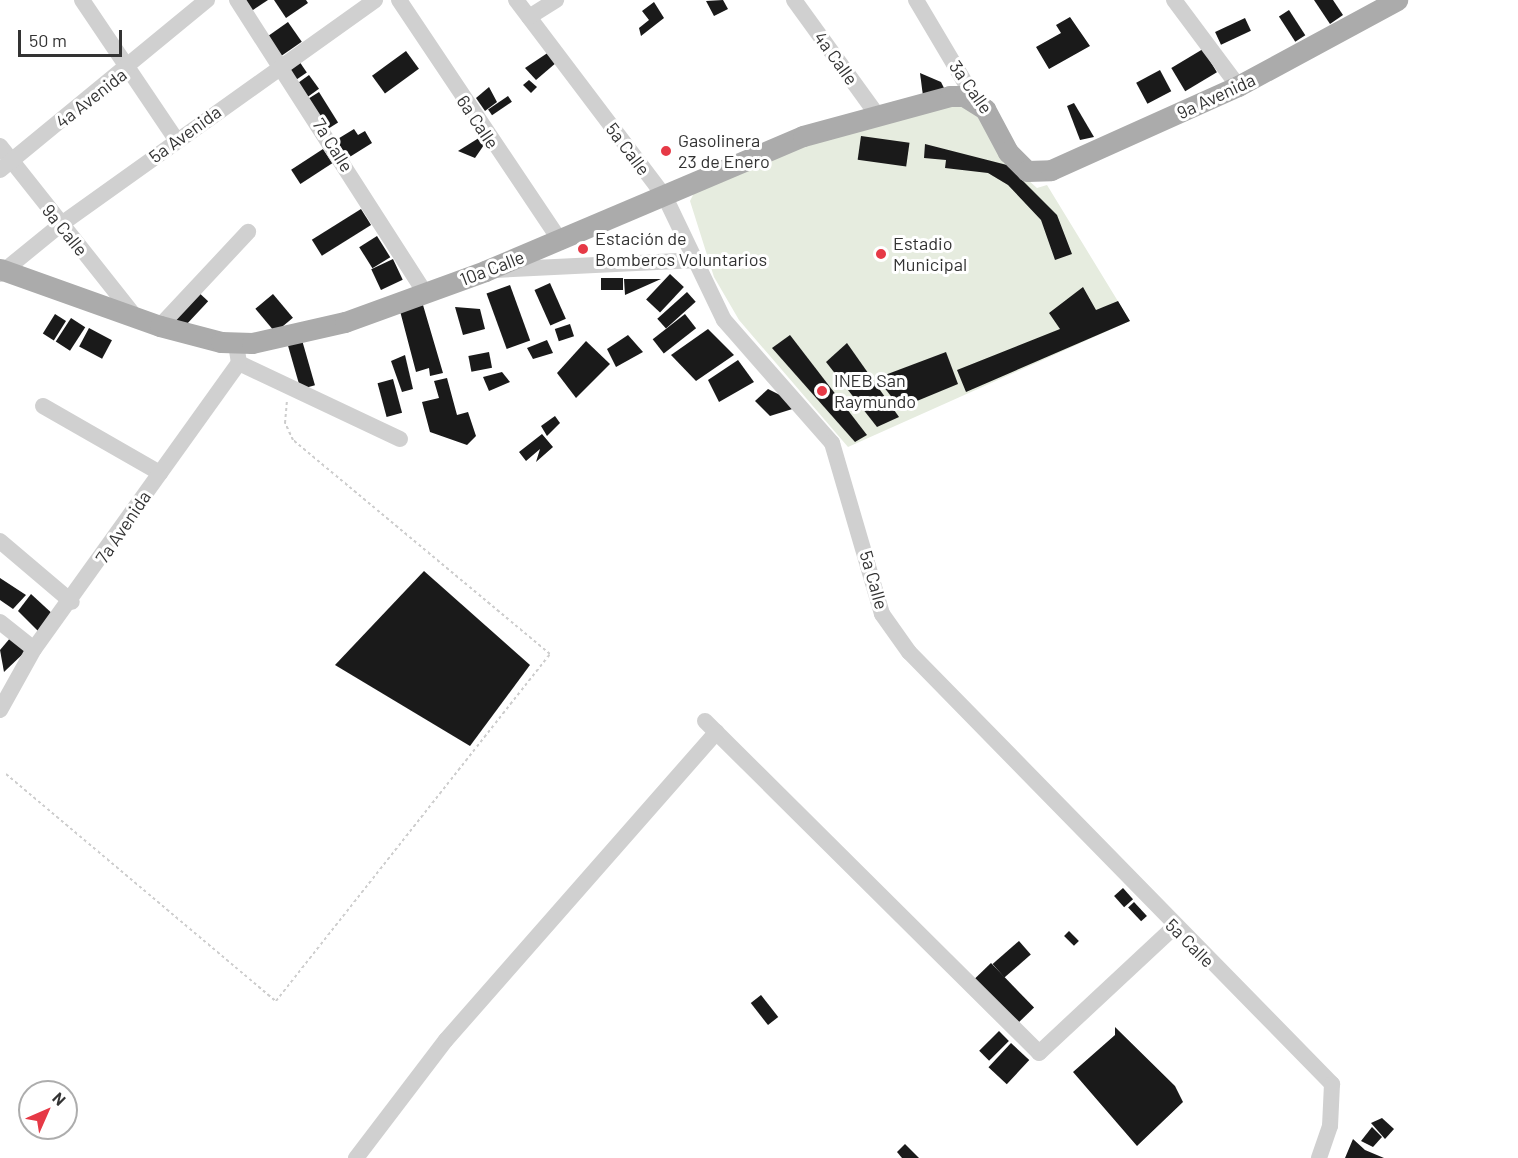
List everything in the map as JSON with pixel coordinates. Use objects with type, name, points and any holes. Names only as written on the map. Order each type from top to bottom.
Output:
[{"type":"main road","name":"9a Avenida","points":[[1027,171],[1051,170],[1238,87],[1397,0]]},
{"type":"main road","name":"10a Calle","points":[[1,271],[131,311],[160,326],[238,354],[345,322],[561,242],[665,197],[742,158],[950,96],[976,101]]},
{"type":"main road","name":"3a Calle","points":[[976,101],[1027,171]]},
{"type":"street","points":[[82,0],[177,141]]},
{"type":"street","name":"4a Avenida","points":[[5,165],[127,69],[207,0]]},
{"type":"street","name":"7a Calle","points":[[237,0],[425,292]]},
{"type":"street","name":"5a Avenida","points":[[1,271],[280,64],[375,0]]},
{"type":"street","name":"6a Calle","points":[[399,0],[561,242]]},
{"type":"street","name":"5a Calle","points":[[516,0],[665,197],[698,260],[724,320],[831,443],[882,614],[909,652],[1174,927],[1332,1084],[1330,1126],[1319,1158]]},
{"type":"street","points":[[529,17],[556,0]]},
{"type":"street","name":"3a Calle","points":[[916,0],[976,101]]},
{"type":"street","points":[[1174,0],[1238,87]]},
{"type":"street","name":"4a Calle","points":[[798,1],[878,116]]},
{"type":"street","name":"9a Calle","points":[[0,146],[5,165],[60,225],[131,311]]},
{"type":"street","points":[[160,326],[248,232]]},
{"type":"street","points":[[485,270],[698,260]]},
{"type":"street","points":[[238,354],[288,388],[400,439]]},
{"type":"street","name":"7a Avenida","points":[[0,710],[34,649],[72,602],[238,354]]},
{"type":"street","points":[[43,406],[160,473]]},
{"type":"street","points":[[0,541],[72,602]]},
{"type":"street","points":[[0,622],[34,649]]},
{"type":"street","points":[[356,1158],[446,1040],[711,726],[1039,1053],[1174,927]]},
{"type":"path","points":[[6,774],[276,1001],[550,654],[293,440],[285,423],[288,388]]},
{"type":"shaded area","points":[[961,103],[975,106],[1010,164],[1037,188],[1047,185],[1130,321],[848,447],[739,320],[714,277],[690,201],[694,193],[775,153]]},
{"type":"building","points":[[241,0],[268,0],[250,12]]},
{"type":"building","points":[[274,0],[306,0],[308,3],[286,18]]},
{"type":"building","points":[[723,0],[728,9],[714,16],[706,1]]},
{"type":"building","points":[[1314,0],[1333,0],[1343,15],[1330,24]]},
{"type":"building","points":[[654,2],[664,18],[641,36],[639,28],[649,20],[642,11]]},
{"type":"building","points":[[1289,10],[1305,35],[1295,42],[1279,17]]},
{"type":"building","points":[[1070,17],[1090,46],[1049,69],[1036,47],[1061,33],[1056,25]]},
{"type":"building","points":[[1245,18],[1251,31],[1221,45],[1215,32]]},
{"type":"building","points":[[288,22],[302,42],[280,57],[267,37]]},
{"type":"building","points":[[1203,49],[1217,72],[1185,91],[1171,68]]},
{"type":"building","points":[[406,51],[419,69],[385,93],[372,76]]},
{"type":"building","points":[[549,52],[557,62],[536,80],[525,68]]},
{"type":"building","points":[[299,61],[307,73],[294,82],[286,70]]},
{"type":"building","points":[[1160,70],[1171,91],[1147,104],[1136,83]]},
{"type":"building","points":[[920,73],[941,82],[945,90],[923,96]]},
{"type":"building","points":[[309,75],[319,89],[307,98],[297,84]]},
{"type":"building","points":[[529,80],[537,87],[531,93],[523,85]]},
{"type":"building","points":[[489,87],[497,102],[485,111],[476,98]]},
{"type":"building","points":[[319,92],[338,123],[325,130],[306,100]]},
{"type":"building","points":[[508,96],[512,102],[492,115],[488,109]]},
{"type":"building","points":[[1074,103],[1094,137],[1080,140],[1067,106]]},
{"type":"building","points":[[354,129],[358,135],[365,131],[372,143],[348,158],[336,140]]},
{"type":"building","points":[[482,136],[486,142],[475,158],[458,151]]},
{"type":"building","points":[[861,136],[910,143],[906,167],[858,160]]},
{"type":"building","points":[[925,144],[1007,165],[1057,215],[1072,254],[1055,260],[1041,220],[1008,185],[988,173],[945,168],[946,160],[924,158]]},
{"type":"building","points":[[323,149],[332,163],[300,184],[291,170]]},
{"type":"building","points":[[361,209],[371,225],[322,256],[312,240]]},
{"type":"building","points":[[377,236],[390,257],[372,268],[359,247]]},
{"type":"building","points":[[393,259],[403,280],[381,290],[371,269]]},
{"type":"building","points":[[670,274],[684,287],[660,313],[646,300]]},
{"type":"building","points":[[601,278],[623,278],[623,290],[601,290]]},
{"type":"building","points":[[624,279],[661,279],[625,295]]},
{"type":"building","points":[[550,283],[566,319],[550,326],[534,290]]},
{"type":"building","points":[[510,285],[530,340],[507,349],[487,294]]},
{"type":"building","points":[[1083,287],[1096,310],[1118,301],[1130,321],[966,392],[957,370],[1060,329],[1049,313]]},
{"type":"building","points":[[195,289],[208,301],[182,329],[169,317]]},
{"type":"building","points":[[687,292],[696,302],[666,328],[657,319]]},
{"type":"building","points":[[273,294],[293,318],[275,333],[255,309]]},
{"type":"building","points":[[423,305],[443,373],[430,376],[429,368],[416,372],[400,311]]},
{"type":"building","points":[[455,307],[480,309],[485,329],[463,335]]},
{"type":"building","points":[[55,314],[66,321],[54,340],[43,334]]},
{"type":"building","points":[[685,314],[696,328],[664,353],[653,339]]},
{"type":"building","points":[[71,318],[85,327],[70,351],[56,341]]},
{"type":"building","points":[[570,324],[574,336],[559,341],[555,329]]},
{"type":"building","points":[[89,328],[112,340],[102,359],[79,347]]},
{"type":"building","points":[[708,329],[734,355],[696,381],[671,355]]},
{"type":"building","points":[[628,335],[643,352],[616,367],[607,349]]},
{"type":"building","name":"INEB San Raymundo","points":[[790,335],[867,435],[855,442],[772,348]]},
{"type":"building","points":[[302,340],[315,385],[301,389],[288,344]]},
{"type":"building","points":[[547,340],[553,353],[533,359],[527,348]]},
{"type":"building","points":[[586,341],[610,364],[576,398],[557,373]]},
{"type":"building","points":[[847,343],[899,417],[877,427],[826,362]]},
{"type":"building","points":[[489,352],[492,368],[471,372],[468,356]]},
{"type":"building","points":[[946,352],[958,384],[900,408],[877,378]]},
{"type":"building","points":[[405,355],[413,389],[402,392],[391,361]]},
{"type":"building","points":[[738,360],[754,382],[719,402],[708,380]]},
{"type":"building","points":[[502,372],[510,382],[489,391],[483,377]]},
{"type":"building","points":[[447,378],[457,415],[468,412],[476,436],[467,445],[430,432],[422,402],[439,398],[434,381]]},
{"type":"building","points":[[393,379],[402,413],[387,417],[378,383]]},
{"type":"building","points":[[768,389],[802,406],[770,416],[755,401]]},
{"type":"building","points":[[555,416],[560,423],[547,436],[541,426]]},
{"type":"building","points":[[542,434],[553,447],[536,462],[540,449],[526,461],[519,452]]},
{"type":"building","points":[[424,571],[530,665],[470,746],[335,665]]},
{"type":"building","points":[[0,578],[26,595],[13,609],[0,600]]},
{"type":"building","points":[[31,594],[56,617],[39,632],[18,611]]},
{"type":"building","points":[[11,637],[27,650],[4,672],[0,650]]},
{"type":"building","points":[[1123,888],[1133,899],[1124,907],[1114,896]]},
{"type":"building","points":[[1134,902],[1147,916],[1141,921],[1128,907]]},
{"type":"building","points":[[1069,931],[1079,941],[1074,946],[1064,936]]},
{"type":"building","points":[[1019,941],[1031,955],[1004,978],[993,964]]},
{"type":"building","points":[[991,963],[1034,1008],[1018,1024],[974,979]]},
{"type":"building","points":[[761,995],[778,1017],[768,1025],[751,1003]]},
{"type":"building","points":[[1115,1027],[1175,1086],[1183,1102],[1137,1146],[1073,1072],[1115,1035]]},
{"type":"building","points":[[999,1031],[1009,1041],[989,1061],[979,1051]]},
{"type":"building","points":[[1011,1043],[1029,1060],[1007,1084],[988,1067]]},
{"type":"building","points":[[1382,1118],[1394,1129],[1385,1139],[1371,1123]]},
{"type":"building","points":[[1372,1127],[1382,1137],[1373,1147],[1361,1141]]},
{"type":"building","points":[[1353,1139],[1365,1150],[1384,1158],[1345,1158]]},
{"type":"building","points":[[905,1144],[919,1158],[902,1158],[897,1152]]},
{"type":"place","name":"Gasolinera 23 de Enero","points":[[666,151]]},
{"type":"place","name":"Estación de Bomberos Voluntarios","points":[[583,249]]},
{"type":"place","name":"Estadio Municipal","points":[[881,254]]},
{"type":"place","name":"INEB San Raymundo","points":[[822,391]]}]
